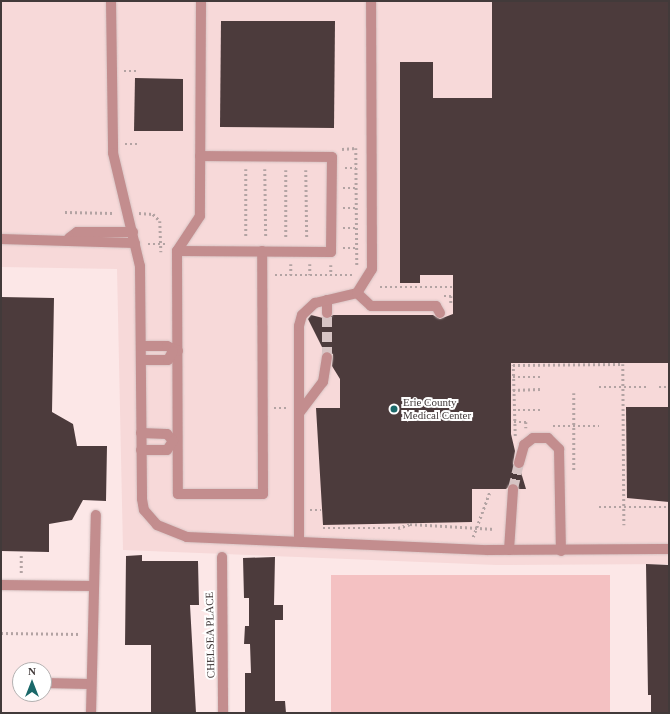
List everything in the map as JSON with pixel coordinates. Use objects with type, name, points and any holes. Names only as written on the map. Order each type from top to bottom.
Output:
[{"type":"street","points":[[111,1],[113,152],[140,266],[141,450],[144,510],[166,531],[187,537],[299,540],[509,550],[560,551],[669,549]]},
{"type":"street","points":[[201,1],[200,216],[177,251],[175,351],[178,494],[263,494],[262,251]]},
{"type":"street","points":[[299,540],[299,326],[310,307],[327,300],[343,299],[357,293],[372,269],[371,1]]},
{"type":"street","points":[[177,251],[331,252],[332,157],[200,156]]},
{"type":"street","points":[[69,238],[77,232],[132,232]]},
{"type":"street","points":[[1,239],[69,238],[77,243],[135,243]]},
{"type":"street","points":[[357,293],[371,306],[433,306],[440,313]]},
{"type":"street","points":[[327,300],[327,313]]},
{"type":"street","points":[[141,346],[167,346],[175,351]]},
{"type":"street","points":[[141,360],[168,360],[175,351]]},
{"type":"street","points":[[299,414],[307,398],[323,382],[327,357]]},
{"type":"street","points":[[141,433],[167,434],[176,441]]},
{"type":"street","points":[[519,463],[524,445],[533,438],[548,438],[559,449],[560,551]]},
{"type":"street","points":[[141,450],[168,450],[176,441]]},
{"type":"street","points":[[509,550],[513,489]]},
{"type":"street","points":[[91,713],[91,634],[96,515]]},
{"type":"street","name":"CHELSEA PLACE","points":[[222,557],[223,713]]},
{"type":"street","points":[[1,584],[93,586]]},
{"type":"street","points":[[52,683],[90,684]]},
{"type":"path","points":[[118,71],[139,71]]},
{"type":"path","points":[[120,144],[140,144]]},
{"type":"path","points":[[270,275],[357,275],[356,148],[338,149]]},
{"type":"path","points":[[306,168],[307,240]]},
{"type":"path","points":[[341,168],[356,168]]},
{"type":"path","points":[[246,169],[246,241]]},
{"type":"path","points":[[266,169],[266,240]]},
{"type":"path","points":[[286,169],[286,240]]},
{"type":"path","points":[[341,188],[356,188]]},
{"type":"path","points":[[341,208],[356,208]]},
{"type":"path","points":[[65,212],[113,213]]},
{"type":"path","points":[[139,213],[158,218],[161,252]]},
{"type":"path","points":[[341,228],[356,228]]},
{"type":"path","points":[[146,244],[168,244]]},
{"type":"path","points":[[341,248],[356,248]]},
{"type":"path","points":[[380,287],[452,287]]},
{"type":"path","points":[[514,437],[513,365],[623,364],[624,525]]},
{"type":"path","points":[[513,377],[540,377]]},
{"type":"path","points":[[599,387],[649,387]]},
{"type":"path","points":[[659,387],[669,387]]},
{"type":"path","points":[[513,390],[540,389]]},
{"type":"path","points":[[574,393],[574,479]]},
{"type":"path","points":[[271,408],[285,408]]},
{"type":"path","points":[[513,410],[541,410]]},
{"type":"path","points":[[514,422],[526,422],[527,426]]},
{"type":"path","points":[[551,426],[599,426]]},
{"type":"path","points":[[476,529],[490,491]]},
{"type":"path","points":[[600,507],[669,507]]},
{"type":"path","points":[[308,510],[321,510]]},
{"type":"path","points":[[323,528],[398,528],[410,524],[495,529]]},
{"type":"path","points":[[21,554],[21,574]]},
{"type":"path","points":[[1,633],[91,634]]},
{"type":"shaded area","name":"Erie County Medical Center","points":[[1,1],[669,1],[669,564],[496,565],[123,550],[117,269],[1,267]]},
{"type":"shaded area","points":[[331,575],[610,575],[610,713],[331,713]]},
{"type":"building","name":"Erie County Medical Center","points":[[492,1],[669,1],[669,363],[511,363],[511,434],[515,451],[513,464],[520,469],[526,489],[519,489],[513,483],[506,489],[472,489],[472,522],[323,525],[316,408],[340,408],[340,379],[332,366],[333,354],[324,351],[308,319],[311,315],[327,319],[333,315],[433,315],[440,319],[453,314],[453,275],[420,275],[420,283],[400,283],[400,62],[433,62],[433,98],[492,98]]},
{"type":"building","points":[[221,21],[335,21],[334,128],[220,127]]},
{"type":"building","points":[[135,78],[183,79],[183,131],[134,131]]},
{"type":"building","points":[[1,297],[54,298],[52,412],[73,424],[77,446],[107,446],[106,501],[83,500],[72,520],[49,524],[49,552],[1,551]]},
{"type":"building","points":[[626,407],[669,407],[669,502],[627,498]]},
{"type":"building","points":[[142,555],[142,561],[198,561],[199,605],[190,605],[196,713],[151,713],[151,645],[125,645],[126,556]]},
{"type":"building","points":[[275,557],[274,605],[283,605],[283,620],[275,620],[275,701],[285,701],[286,713],[245,713],[245,673],[251,673],[250,644],[244,644],[245,626],[249,626],[249,598],[244,598],[243,558]]},
{"type":"building","points":[[646,564],[669,565],[669,713],[651,713],[651,695],[648,695]]},
{"type":"tunnel","points":[[327,313],[327,357]]},
{"type":"tunnel","points":[[513,489],[519,463]]},
{"type":"place","name":"Erie County Medical Center","points":[[394,409]]}]
